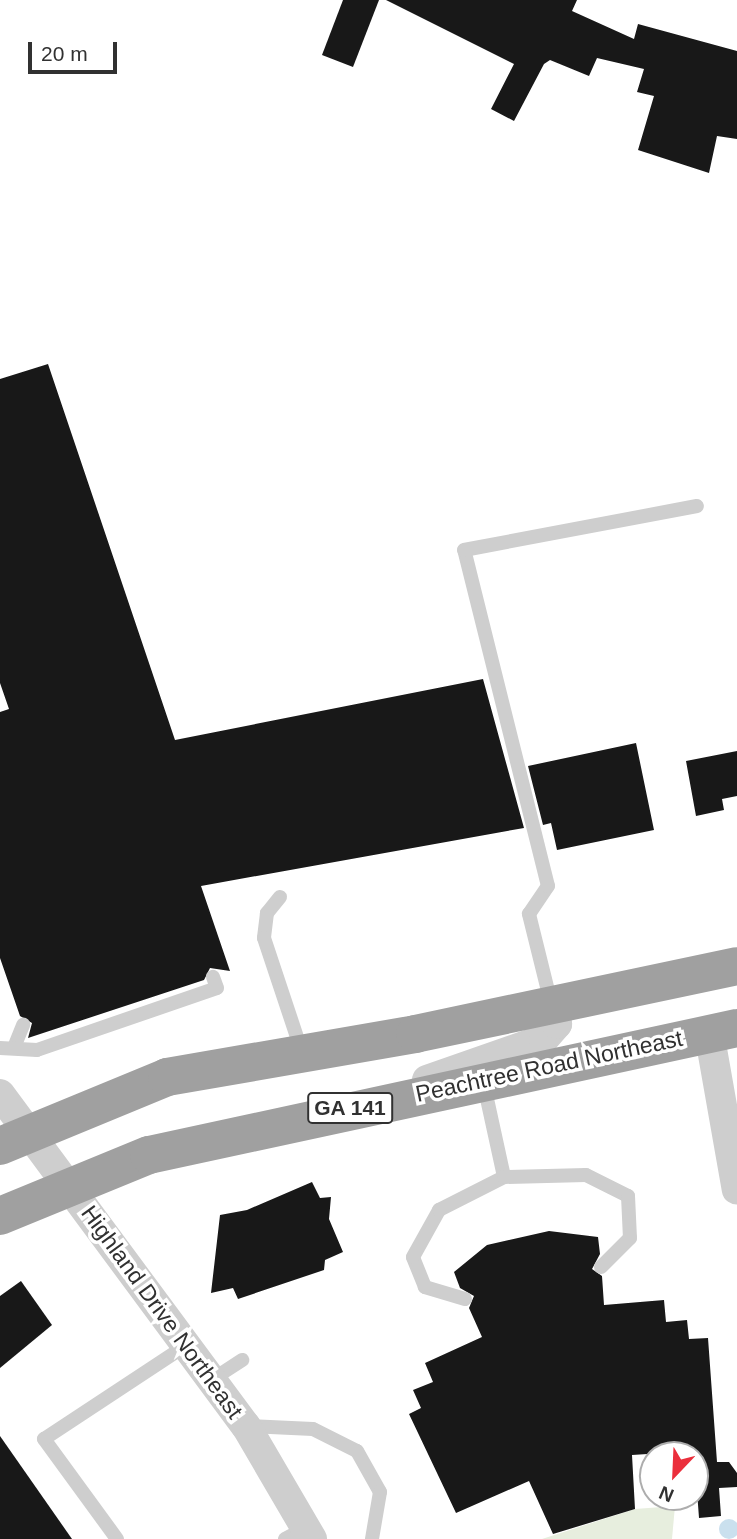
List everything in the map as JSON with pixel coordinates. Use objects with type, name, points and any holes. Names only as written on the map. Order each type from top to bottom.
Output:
[{"type":"highway","points":[[13,1139],[167,1077],[302,1053],[737,966]]},
{"type":"highway","name":"Peachtree Road Northeast","points":[[0,1216],[67,1185],[149,1155],[347,1109],[723,1030]]},
{"type":"street","points":[[347,1109],[544,1039],[557,1024],[551,1003]]},
{"type":"street","points":[[723,1030],[737,1190]]},
{"type":"street","name":"Highland Drive Northeast","points":[[0,1094],[13,1139],[67,1185],[188,1344],[246,1426],[301,1535]]},
{"type":"lane","points":[[551,1003],[529,914],[548,886],[464,550],[697,506]]},
{"type":"lane","points":[[280,897],[267,913],[264,938],[302,1053]]},
{"type":"lane","points":[[23,1025],[7,1046],[37,1050],[217,988],[213,977]]},
{"type":"lane","points":[[483,1080],[504,1177]]},
{"type":"lane","points":[[465,1299],[425,1287],[413,1257],[439,1210],[504,1177],[586,1175],[628,1196],[630,1238],[601,1267]]},
{"type":"lane","points":[[117,1539],[44,1439],[188,1344]]},
{"type":"lane","points":[[213,1379],[243,1360]]},
{"type":"lane","points":[[246,1426],[313,1429],[357,1451],[380,1492],[372,1539]]},
{"type":"green space","points":[[635,1509],[675,1511],[672,1539],[542,1539]]},
{"type":"water","points":[[729,1519],[736,1522],[739,1529],[736,1536],[729,1539],[722,1536],[719,1529],[722,1522]]},
{"type":"building","points":[[343,0],[379,0],[353,67],[322,55]]},
{"type":"building","points":[[386,0],[577,0],[572,11],[634,39],[638,24],[737,51],[737,139],[717,136],[709,173],[638,150],[654,96],[637,92],[644,69],[597,58],[589,76],[550,60],[544,64],[514,121],[491,109],[514,64]]},
{"type":"building","points":[[48,364],[175,740],[483,679],[524,828],[201,886],[230,971],[210,968],[204,980],[28,1038],[32,1023],[20,1016],[0,958],[0,712],[9,709],[0,683],[0,379]]},
{"type":"building","points":[[636,743],[654,830],[557,850],[551,823],[543,825],[528,766]]},
{"type":"building","points":[[737,751],[737,796],[722,799],[724,810],[696,816],[686,761]]},
{"type":"building","points":[[312,1182],[320,1198],[331,1197],[329,1219],[343,1252],[325,1260],[324,1270],[238,1299],[233,1288],[211,1293],[220,1215],[247,1210]]},
{"type":"building","points":[[549,1231],[598,1237],[600,1254],[592,1269],[602,1276],[604,1305],[664,1300],[666,1322],[687,1320],[689,1339],[708,1338],[717,1462],[729,1462],[737,1473],[737,1487],[719,1488],[721,1516],[699,1518],[698,1511],[709,1511],[709,1441],[639,1441],[639,1455],[632,1455],[635,1509],[553,1534],[529,1481],[456,1513],[409,1414],[421,1408],[413,1390],[433,1382],[425,1363],[482,1337],[469,1308],[474,1296],[460,1288],[454,1272],[487,1245]]},
{"type":"building","points":[[21,1281],[52,1325],[0,1368],[0,1296]]},
{"type":"building","points":[[0,1436],[72,1539],[0,1539]]}]
